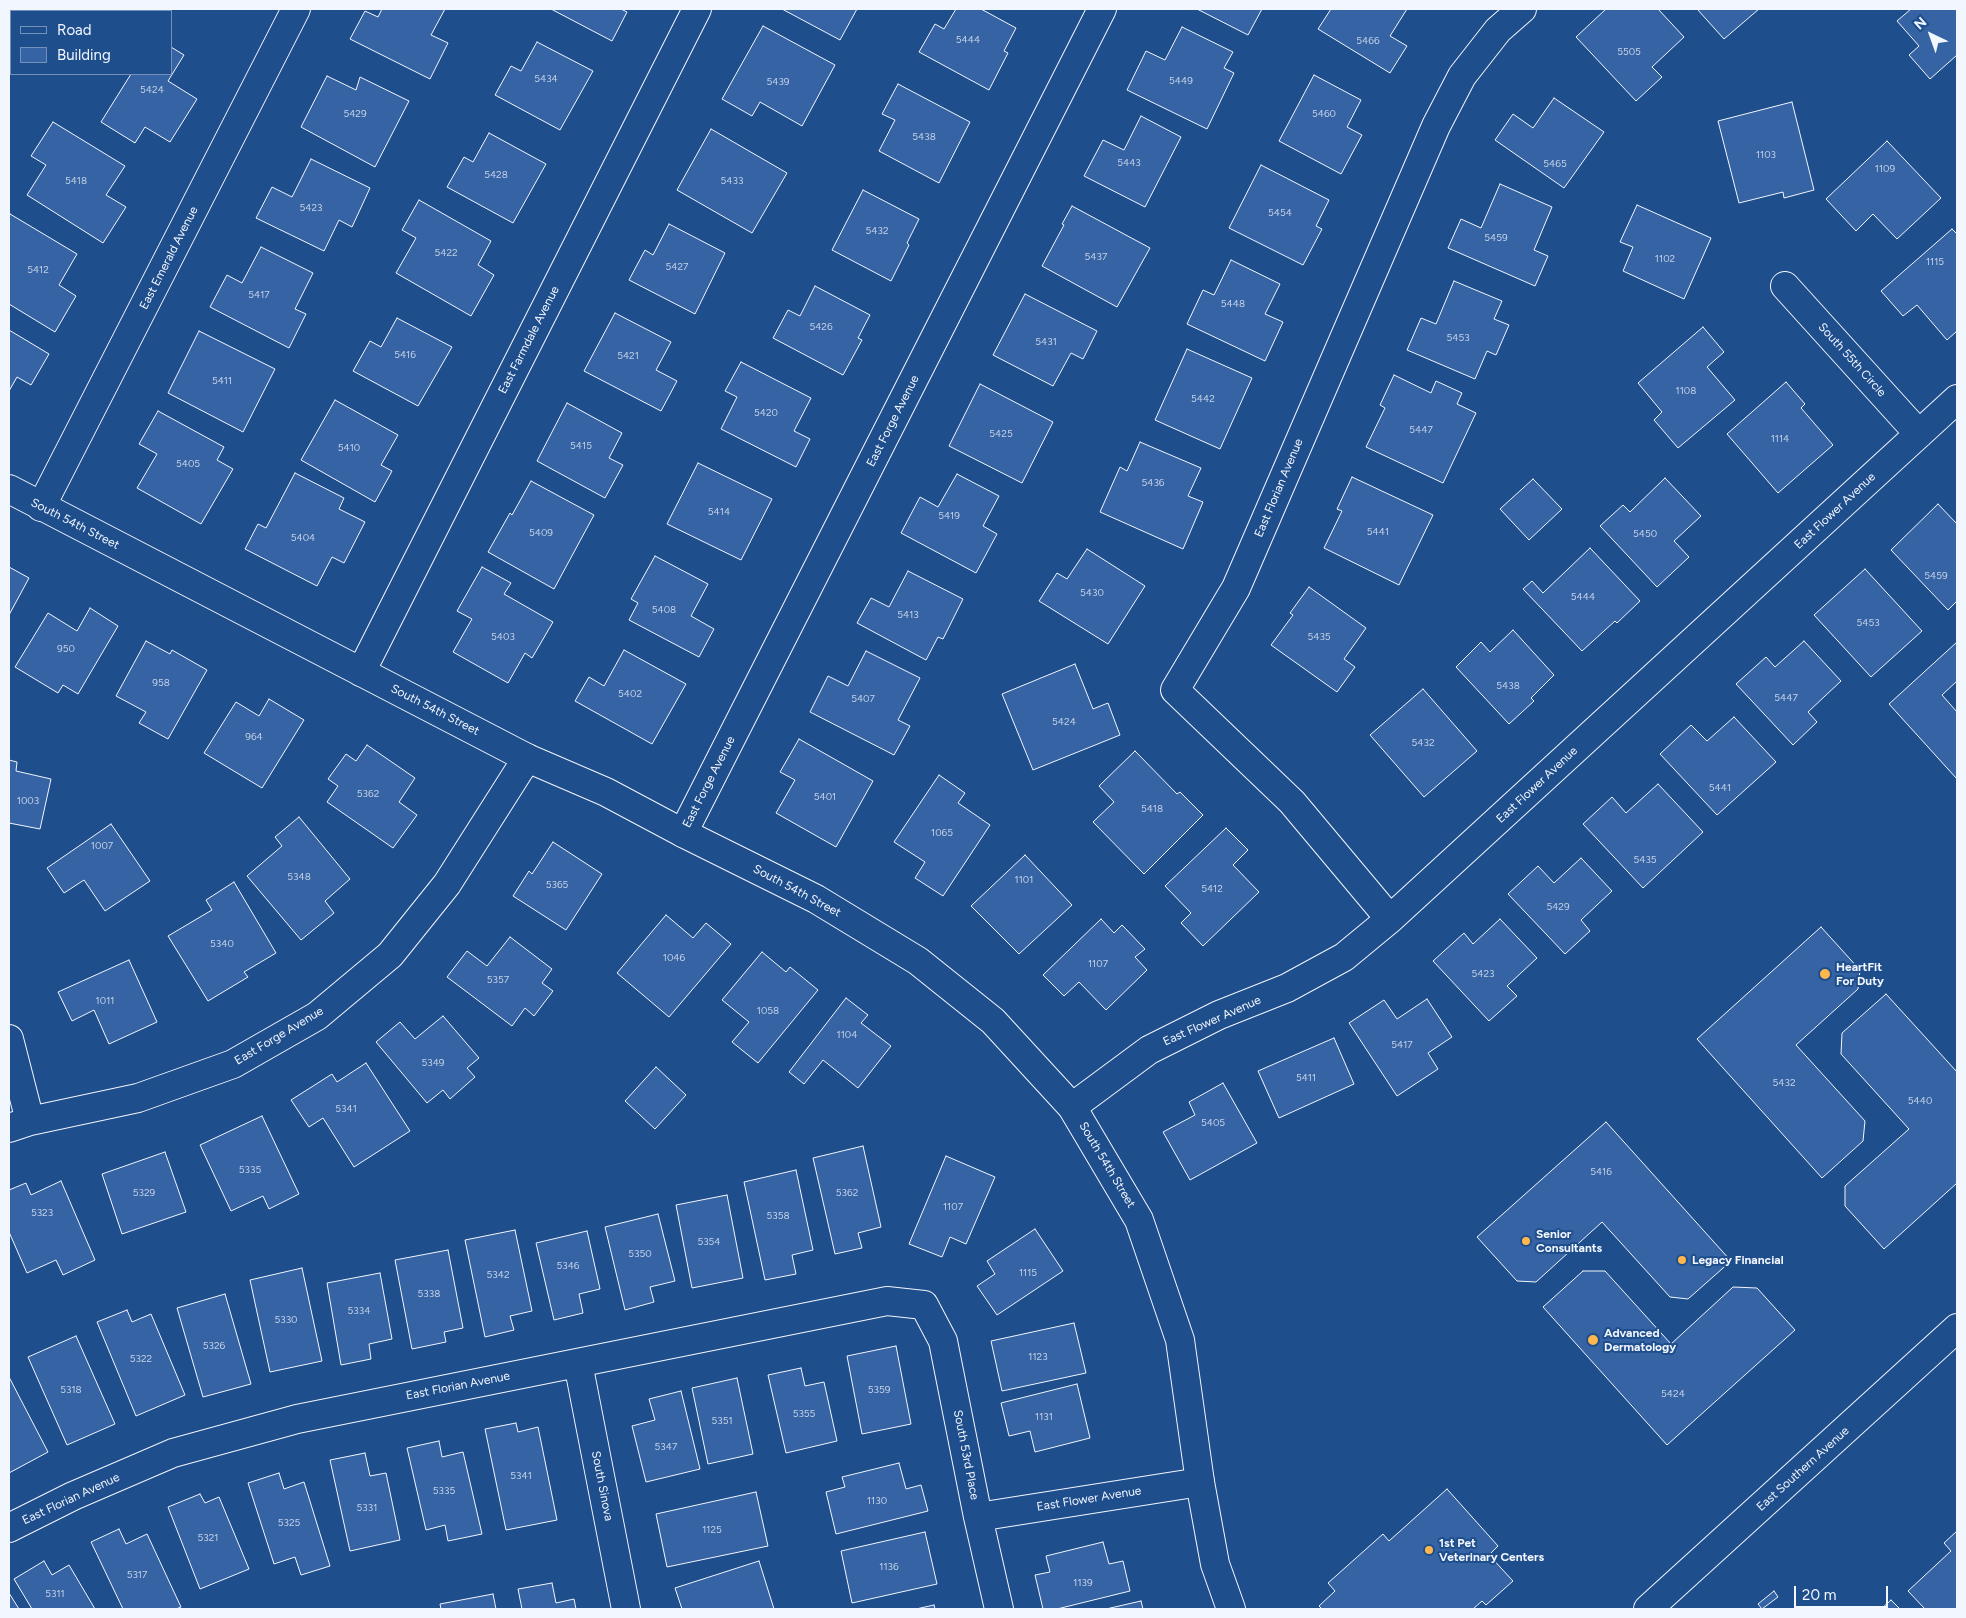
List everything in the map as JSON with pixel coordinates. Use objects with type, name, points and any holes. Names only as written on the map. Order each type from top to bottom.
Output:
[{"type":"street","name":"East Emerald Avenue","points":[[41,507],[295,9]]},
{"type":"street","name":"East Farmdale Avenue","points":[[361,672],[697,9]]},
{"type":"street","name":"East Forge Avenue","points":[[683,833],[1102,9]]},
{"type":"street","name":"East Florian Avenue","points":[[1390,919],[1292,802],[1175,690],[1236,588],[1440,118],[1462,76],[1498,30],[1522,9]]},
{"type":"street","name":"South 55th Circle","points":[[1785,286],[1919,434]]},
{"type":"street","name":"East Flower Avenue","points":[[1072,1107],[1149,1050],[1219,1015],[1287,988],[1344,957],[1390,919],[1957,399]]},
{"type":"street","name":"South 54th Street","points":[[9,490],[527,758],[606,792],[683,833],[816,899],[918,961],[993,1021],[1072,1107],[1139,1220],[1180,1340],[1200,1482],[1215,1564],[1231,1609]]},
{"type":"street","name":"East Forge Avenue","points":[[20,1124],[138,1098],[233,1064],[317,1016],[390,955],[442,891],[527,758]]},
{"type":"street","points":[[9,1039],[20,1124]]},
{"type":"street","name":"East Florian Avenue","points":[[9,1528],[73,1496],[173,1453],[297,1419],[887,1301],[924,1304]]},
{"type":"street","name":"South 53rd Place","points":[[924,1304],[944,1341],[978,1517],[999,1609]]},
{"type":"street","name":"East Southern Avenue","points":[[1648,1609],[1957,1328]]},
{"type":"street","name":"South Sinova","points":[[578,1363],[626,1609]]},
{"type":"street","name":"East Flower Avenue","points":[[978,1517],[1200,1482]]},
{"type":"building","points":[[42,9],[110,9],[110,10]]},
{"type":"building","points":[[382,9],[445,9],[431,35],[448,43],[430,79],[350,39],[365,11],[378,17]]},
{"type":"building","points":[[551,9],[621,9],[627,12],[612,41]]},
{"type":"building","points":[[782,9],[857,9],[840,40]]},
{"type":"building","points":[[956,9],[981,9],[1016,28],[1004,51],[1008,53],[989,90],[919,52],[935,24],[944,29]]},
{"type":"building","points":[[1197,9],[1262,9],[1248,35]]},
{"type":"building","points":[[1331,9],[1407,9],[1390,36],[1407,46],[1390,73],[1318,29]]},
{"type":"building","points":[[1606,9],[1658,9],[1684,37],[1652,67],[1662,77],[1636,101],[1576,37]]},
{"type":"building","points":[[1697,9],[1759,9],[1724,39]]},
{"type":"building","points":[[1911,9],[1957,9],[1957,55],[1930,79],[1909,55],[1919,46],[1897,21]]},
{"type":"building","points":[[763,26],[835,65],[802,126],[760,102],[752,116],[722,99]]},
{"type":"building","points":[[1182,27],[1233,52],[1224,68],[1234,73],[1207,129],[1127,90],[1146,51],[1165,60]]},
{"type":"building","points":[[537,42],[593,71],[560,130],[495,95],[511,66],[521,71]]},
{"type":"building","points":[[172,48],[184,55],[172,74]]},
{"type":"building","points":[[130,75],[172,75],[168,81],[197,99],[170,142],[145,127],[135,143],[101,122]]},
{"type":"building","points":[[1314,75],[1361,100],[1347,127],[1362,135],[1341,174],[1279,141]]},
{"type":"building","points":[[327,76],[356,90],[360,77],[409,101],[375,167],[301,127]]},
{"type":"building","points":[[898,84],[970,122],[939,183],[879,151],[895,120],[882,114]]},
{"type":"building","points":[[1554,98],[1604,132],[1564,188],[1495,140],[1513,114],[1533,128]]},
{"type":"building","points":[[1792,102],[1814,190],[1784,198],[1783,192],[1739,203],[1718,121]]},
{"type":"building","points":[[1141,116],[1181,137],[1145,207],[1084,176],[1103,140],[1124,150]]},
{"type":"building","points":[[53,122],[125,166],[106,195],[126,207],[103,243],[27,195],[46,165],[31,156]]},
{"type":"building","points":[[711,129],[787,173],[752,233],[677,190]]},
{"type":"building","points":[[489,133],[546,164],[513,223],[447,187],[464,157],[473,162]]},
{"type":"building","points":[[1887,141],[1941,198],[1897,239],[1873,214],[1856,231],[1826,199]]},
{"type":"building","points":[[311,159],[370,188],[352,227],[339,220],[324,251],[256,218],[272,187],[292,197]]},
{"type":"building","points":[[1261,165],[1329,200],[1316,226],[1322,229],[1303,265],[1229,228]]},
{"type":"building","points":[[1500,184],[1552,207],[1534,250],[1548,256],[1535,286],[1448,248],[1461,219],[1481,228]]},
{"type":"building","points":[[863,190],[919,219],[907,243],[909,245],[891,281],[832,250]]},
{"type":"building","points":[[419,200],[491,241],[478,265],[494,275],[471,316],[396,273],[416,238],[402,230]]},
{"type":"building","points":[[1637,205],[1711,238],[1684,299],[1623,271],[1633,247],[1620,242]]},
{"type":"building","points":[[1072,206],[1150,248],[1117,307],[1042,266]]},
{"type":"building","points":[[10,214],[77,254],[59,285],[76,296],[55,332],[9,304]]},
{"type":"building","points":[[669,224],[725,253],[695,314],[629,280],[645,250],[653,255]]},
{"type":"building","points":[[1952,229],[1957,234],[1957,331],[1947,340],[1917,305],[1903,316],[1881,291]]},
{"type":"building","points":[[261,247],[313,273],[295,309],[306,314],[289,348],[210,307],[227,275],[242,283]]},
{"type":"building","points":[[1231,260],[1280,284],[1265,314],[1283,322],[1265,361],[1187,324],[1203,290],[1214,295]]},
{"type":"building","points":[[1454,281],[1502,301],[1494,319],[1509,325],[1496,355],[1487,351],[1475,379],[1407,350],[1421,318],[1436,324]]},
{"type":"building","points":[[815,286],[870,315],[858,338],[862,340],[843,375],[773,338],[788,310],[800,316]]},
{"type":"building","points":[[1025,294],[1097,331],[1083,359],[1071,353],[1053,386],[993,355]]},
{"type":"building","points":[[615,313],[671,342],[656,370],[677,381],[661,411],[584,371]]},
{"type":"building","points":[[397,318],[452,347],[418,406],[353,371],[370,341],[381,347]]},
{"type":"building","points":[[1703,327],[1724,352],[1707,367],[1735,400],[1678,448],[1654,420],[1662,412],[1638,383]]},
{"type":"building","points":[[9,330],[49,354],[31,385],[17,377],[9,391]]},
{"type":"building","points":[[199,331],[275,369],[243,432],[168,393]]},
{"type":"building","points":[[1187,349],[1252,378],[1220,449],[1155,420]]},
{"type":"building","points":[[741,362],[811,398],[794,431],[810,439],[796,467],[721,429],[737,397],[725,391]]},
{"type":"building","points":[[1394,375],[1431,393],[1436,381],[1462,393],[1457,404],[1476,413],[1443,483],[1366,447],[1385,408],[1380,405]]},
{"type":"building","points":[[1786,382],[1805,404],[1801,408],[1833,445],[1778,493],[1727,434]]},
{"type":"building","points":[[980,384],[1053,422],[1022,483],[949,446]]},
{"type":"building","points":[[335,400],[398,435],[381,465],[392,471],[375,502],[301,460]]},
{"type":"building","points":[[567,403],[622,433],[609,458],[623,465],[605,498],[537,461]]},
{"type":"building","points":[[158,411],[224,447],[217,460],[233,469],[201,524],[137,488],[157,454],[139,444]]},
{"type":"building","points":[[1140,442],[1201,468],[1188,496],[1203,502],[1183,549],[1100,512],[1120,467],[1127,471]]},
{"type":"building","points":[[698,463],[772,499],[741,560],[667,524]]},
{"type":"building","points":[[295,473],[344,498],[339,509],[365,522],[344,563],[332,557],[317,586],[245,549],[258,524],[266,528]]},
{"type":"building","points":[[957,474],[999,496],[983,526],[997,534],[976,573],[901,533],[920,497],[938,507]]},
{"type":"building","points":[[1352,477],[1433,515],[1399,585],[1324,548],[1342,511],[1337,509]]},
{"type":"building","points":[[1665,478],[1701,516],[1674,541],[1689,557],[1657,587],[1600,526],[1623,505],[1630,512]]},
{"type":"building","points":[[1533,479],[1562,509],[1529,540],[1500,509]]},
{"type":"building","points":[[531,481],[594,515],[554,589],[488,552]]},
{"type":"building","points":[[1938,504],[1957,524],[1957,601],[1948,610],[1891,550]]},
{"type":"building","points":[[1590,548],[1640,601],[1617,623],[1615,621],[1582,651],[1523,589],[1532,581],[1543,593]]},
{"type":"building","points":[[1087,549],[1145,586],[1108,644],[1039,601],[1057,573],[1067,579]]},
{"type":"building","points":[[655,556],[708,584],[691,616],[714,629],[699,657],[629,620],[638,603],[631,599]]},
{"type":"building","points":[[9,567],[29,578],[9,615]]},
{"type":"building","points":[[482,567],[511,583],[504,594],[553,622],[532,658],[525,653],[508,683],[453,652],[472,619],[457,611]]},
{"type":"building","points":[[1865,569],[1922,631],[1871,677],[1814,615]]},
{"type":"building","points":[[908,571],[963,599],[943,639],[938,637],[926,660],[857,623],[871,598],[889,607]]},
{"type":"building","points":[[1309,587],[1366,628],[1344,659],[1355,667],[1337,692],[1271,645],[1293,615],[1290,613]]},
{"type":"building","points":[[90,608],[118,626],[78,694],[63,685],[58,693],[15,667],[48,613],[77,631]]},
{"type":"building","points":[[1513,630],[1554,675],[1531,698],[1534,701],[1509,724],[1456,667],[1481,642],[1490,652]]},
{"type":"building","points":[[146,641],[170,654],[172,650],[207,670],[168,739],[139,723],[146,712],[116,696]]},
{"type":"building","points":[[1804,641],[1841,681],[1808,712],[1817,722],[1793,745],[1736,684],[1766,657],[1775,667]]},
{"type":"building","points":[[1957,642],[1957,681],[1942,695],[1957,712],[1957,779],[1889,704]]},
{"type":"building","points":[[624,650],[686,684],[652,744],[575,701],[589,677],[604,686]]},
{"type":"building","points":[[866,651],[920,678],[898,720],[910,726],[894,755],[810,712],[828,676],[848,686]]},
{"type":"building","points":[[1075,664],[1093,709],[1108,703],[1120,735],[1033,770],[1002,694]]},
{"type":"building","points":[[1423,689],[1477,751],[1424,797],[1370,735]]},
{"type":"building","points":[[269,699],[304,720],[262,788],[204,753],[236,702],[259,716]]},
{"type":"building","points":[[1734,717],[1776,762],[1717,815],[1660,754],[1691,725],[1707,741]]},
{"type":"building","points":[[799,739],[873,781],[836,847],[776,813],[795,780],[780,772]]},
{"type":"building","points":[[367,745],[415,778],[399,802],[417,815],[393,848],[327,802],[338,786],[328,779],[346,754],[356,761]]},
{"type":"building","points":[[1135,751],[1177,794],[1180,792],[1203,815],[1144,874],[1093,822],[1114,802],[1099,786]]},
{"type":"building","points":[[9,760],[17,762],[16,771],[51,779],[40,829],[9,823]]},
{"type":"building","points":[[939,775],[965,793],[958,803],[990,825],[943,896],[915,878],[925,862],[894,842]]},
{"type":"building","points":[[1658,784],[1703,832],[1643,888],[1583,824],[1612,797],[1626,813]]},
{"type":"building","points":[[299,817],[350,879],[325,901],[334,913],[301,940],[247,876],[282,846],[275,837]]},
{"type":"building","points":[[111,824],[150,881],[105,911],[84,880],[64,893],[47,868]]},
{"type":"building","points":[[1226,828],[1248,850],[1233,865],[1259,892],[1203,946],[1181,923],[1191,913],[1165,886]]},
{"type":"building","points":[[553,842],[602,874],[566,930],[513,896],[529,871],[532,874]]},
{"type":"building","points":[[1025,855],[1072,905],[1019,954],[971,906]]},
{"type":"building","points":[[1581,858],[1612,891],[1581,920],[1590,931],[1565,954],[1508,894],[1538,866],[1554,883]]},
{"type":"building","points":[[234,882],[276,953],[244,972],[248,977],[208,1001],[168,936],[212,910],[206,900]]},
{"type":"building","points":[[666,915],[693,938],[706,923],[731,944],[669,1017],[617,973]]},
{"type":"building","points":[[1101,919],[1114,933],[1122,925],[1145,949],[1135,957],[1147,970],[1106,1010],[1079,982],[1064,996],[1043,975]]},
{"type":"building","points":[[1500,919],[1537,958],[1507,986],[1517,996],[1489,1021],[1433,961],[1464,933],[1473,944]]},
{"type":"building","points":[[1821,927],[1860,970],[1858,989],[1796,1045],[1865,1121],[1863,1141],[1822,1178],[1697,1039]]},
{"type":"building","points":[[510,937],[552,969],[542,983],[553,991],[534,1016],[525,1008],[512,1026],[447,977],[467,951],[487,966]]},
{"type":"building","points":[[762,952],[786,972],[790,967],[818,990],[758,1063],[732,1042],[749,1022],[722,1000]]},
{"type":"building","points":[[129,960],[157,1022],[109,1044],[94,1010],[72,1021],[58,992]]},
{"type":"building","points":[[1886,994],[1957,1072],[1957,1183],[1884,1249],[1845,1206],[1845,1186],[1909,1129],[1841,1054],[1842,1033]]},
{"type":"building","points":[[846,998],[868,1015],[861,1023],[891,1046],[858,1088],[823,1060],[804,1084],[789,1072]]},
{"type":"building","points":[[1427,999],[1452,1037],[1428,1053],[1438,1069],[1397,1096],[1349,1023],[1384,1000],[1397,1019]]},
{"type":"building","points":[[443,1016],[479,1058],[467,1068],[475,1077],[450,1099],[443,1090],[427,1103],[376,1042],[400,1022],[415,1039]]},
{"type":"building","points":[[1334,1038],[1354,1084],[1279,1118],[1258,1071]]},
{"type":"building","points":[[366,1063],[410,1131],[354,1167],[323,1118],[309,1127],[291,1100],[332,1074],[337,1082]]},
{"type":"building","points":[[656,1067],[686,1095],[655,1129],[625,1101]]},
{"type":"building","points":[[1223,1083],[1257,1143],[1190,1180],[1163,1132],[1195,1115],[1189,1102]]},
{"type":"building","points":[[262,1116],[299,1194],[269,1209],[263,1196],[231,1211],[200,1145]]},
{"type":"building","points":[[1606,1122],[1731,1261],[1688,1299],[1670,1297],[1602,1222],[1536,1282],[1517,1281],[1477,1237]]},
{"type":"building","points":[[863,1146],[881,1227],[858,1233],[862,1248],[835,1254],[813,1158]]},
{"type":"building","points":[[165,1152],[186,1212],[122,1234],[102,1174]]},
{"type":"building","points":[[946,1156],[995,1177],[966,1244],[950,1237],[942,1257],[909,1244]]},
{"type":"building","points":[[796,1170],[813,1250],[792,1255],[796,1274],[765,1280],[744,1182]]},
{"type":"building","points":[[61,1181],[95,1260],[63,1275],[56,1260],[27,1273],[9,1232],[9,1190],[26,1183],[31,1195]]},
{"type":"building","points":[[727,1195],[743,1278],[692,1288],[676,1205]]},
{"type":"building","points":[[658,1214],[675,1281],[650,1287],[654,1302],[625,1310],[605,1227]]},
{"type":"building","points":[[1035,1229],[1063,1271],[997,1315],[977,1286],[995,1274],[987,1261]]},
{"type":"building","points":[[515,1230],[532,1311],[510,1316],[514,1330],[485,1337],[465,1240]]},
{"type":"building","points":[[587,1231],[600,1289],[579,1294],[583,1313],[554,1320],[536,1243]]},
{"type":"building","points":[[448,1250],[463,1328],[444,1332],[446,1342],[412,1349],[395,1260]]},
{"type":"building","points":[[302,1268],[322,1361],[270,1372],[250,1280]]},
{"type":"building","points":[[1583,1271],[1605,1271],[1671,1344],[1733,1287],[1757,1288],[1795,1330],[1667,1445],[1543,1307]]},
{"type":"building","points":[[380,1273],[392,1339],[369,1344],[371,1359],[341,1365],[327,1283]]},
{"type":"building","points":[[225,1294],[251,1384],[203,1397],[177,1308]]},
{"type":"building","points":[[127,1310],[132,1322],[151,1314],[185,1395],[136,1416],[97,1322]]},
{"type":"building","points":[[1074,1323],[1086,1373],[1002,1391],[991,1341]]},
{"type":"building","points":[[76,1336],[115,1424],[67,1445],[28,1357]]},
{"type":"building","points":[[896,1346],[911,1424],[862,1434],[847,1356]]},
{"type":"building","points":[[801,1368],[805,1386],[824,1382],[837,1441],[786,1453],[768,1375]]},
{"type":"building","points":[[9,1377],[48,1452],[9,1473]]},
{"type":"building","points":[[737,1378],[753,1454],[708,1464],[692,1388]]},
{"type":"building","points":[[1077,1384],[1090,1438],[1035,1452],[1030,1431],[1009,1436],[1001,1403]]},
{"type":"building","points":[[681,1391],[700,1469],[646,1482],[632,1426],[655,1420],[649,1399]]},
{"type":"building","points":[[516,1423],[518,1432],[538,1427],[557,1520],[506,1530],[485,1429]]},
{"type":"building","points":[[439,1441],[442,1457],[463,1452],[482,1534],[448,1541],[445,1525],[426,1530],[407,1448]]},
{"type":"building","points":[[365,1453],[370,1476],[386,1473],[400,1540],[350,1551],[330,1460]]},
{"type":"building","points":[[899,1463],[906,1489],[921,1485],[928,1511],[836,1534],[826,1492],[845,1487],[842,1477]]},
{"type":"building","points":[[279,1473],[284,1489],[304,1482],[330,1566],[301,1575],[295,1557],[274,1564],[248,1483]]},
{"type":"building","name":"1st Pet Veterinary Centers","points":[[1447,1489],[1498,1546],[1489,1555],[1513,1581],[1486,1605],[1482,1601],[1473,1609],[1322,1609],[1319,1606],[1335,1591],[1328,1583],[1383,1534],[1389,1541]]},
{"type":"building","points":[[756,1492],[768,1546],[667,1567],[656,1514]]},
{"type":"building","points":[[200,1494],[205,1503],[219,1497],[249,1569],[200,1589],[168,1507]]},
{"type":"building","points":[[119,1529],[126,1544],[147,1534],[181,1607],[176,1609],[123,1609],[91,1542]]},
{"type":"building","points":[[1957,1531],[1957,1609],[1925,1609],[1908,1591],[1951,1551],[1944,1543]]},
{"type":"building","points":[[925,1532],[937,1584],[852,1603],[841,1551]]},
{"type":"building","points":[[1103,1542],[1109,1564],[1123,1561],[1130,1591],[1057,1609],[1043,1609],[1035,1575],[1050,1572],[1046,1556]]},
{"type":"building","points":[[44,1561],[52,1575],[69,1565],[95,1609],[32,1609],[14,1579]]},
{"type":"building","points":[[759,1561],[774,1609],[682,1609],[675,1588]]},
{"type":"building","points":[[552,1583],[556,1603],[574,1599],[576,1609],[522,1609],[518,1589]]},
{"type":"building","points":[[1774,1591],[1778,1597],[1762,1609],[1758,1604]]},
{"type":"building","points":[[9,1593],[19,1609],[9,1609]]},
{"type":"building","points":[[493,1594],[496,1609],[441,1609],[440,1604]]},
{"type":"building","points":[[1891,1600],[1900,1609],[1881,1609]]},
{"type":"building","points":[[1141,1601],[1143,1609],[1106,1609]]},
{"type":"building","points":[[934,1605],[935,1609],[916,1609]]},
{"type":"place","name":"HeartFit For Duty","points":[[1825,974]]},
{"type":"place","name":"Senior Consultants","points":[[1526,1241]]},
{"type":"place","name":"Legacy Financial","points":[[1682,1260]]},
{"type":"place","name":"Advanced Dermatology","points":[[1593,1340]]},
{"type":"place","name":"1st Pet Veterinary Centers","points":[[1429,1550]]}]
